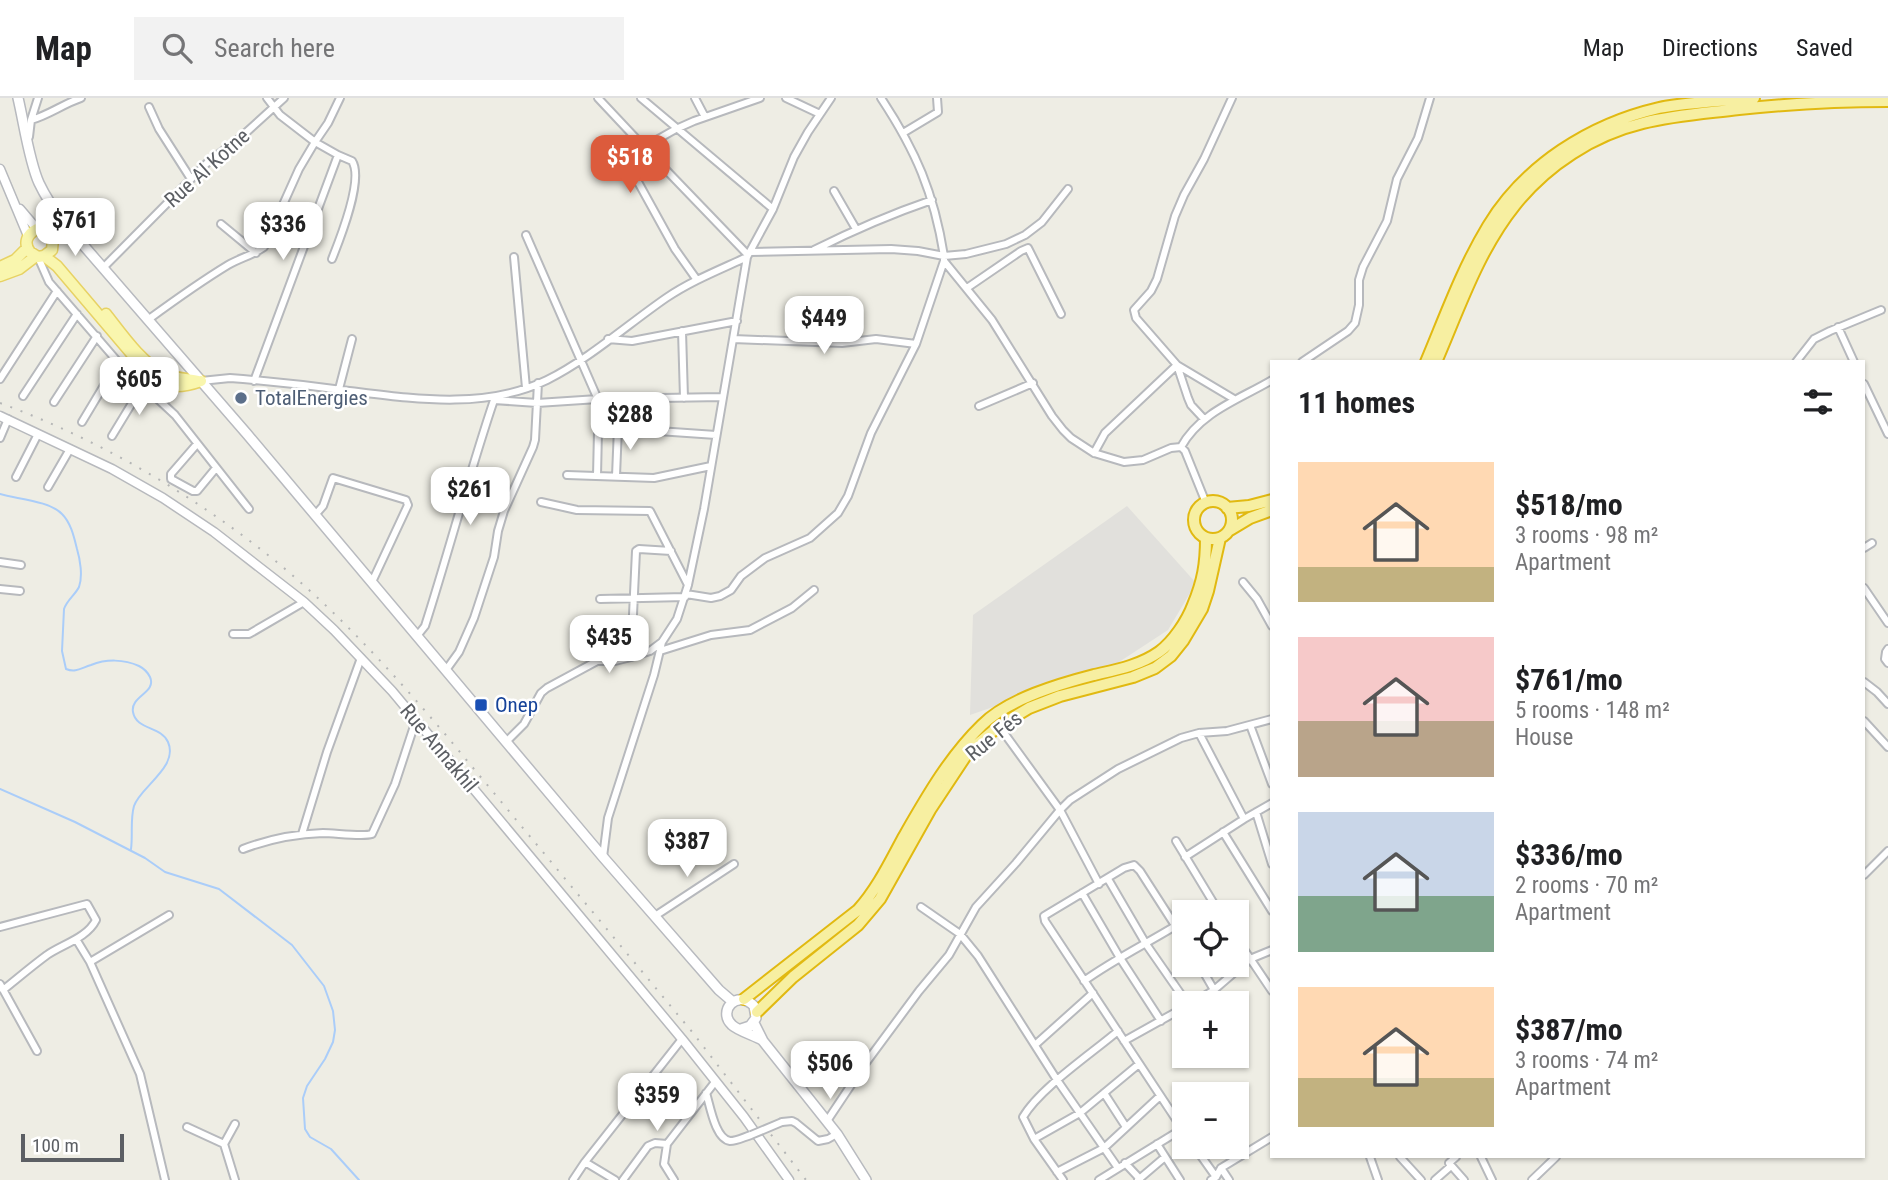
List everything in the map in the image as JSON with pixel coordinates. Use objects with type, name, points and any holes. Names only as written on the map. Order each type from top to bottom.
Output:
[{"type":"highway","points":[[1427,360],[1466,267],[1488,225],[1514,190],[1545,161],[1581,137],[1620,119],[1661,108],[1754,98]]},
{"type":"highway","points":[[1437,360],[1475,273],[1499,227],[1517,203],[1546,173],[1587,145],[1625,128],[1661,119],[1792,104],[1888,101]]},
{"type":"highway","points":[[1227,508],[1270,501]]},
{"type":"highway","points":[[1230,530],[1231,514],[1221,503],[1206,503],[1199,508],[1195,525],[1199,533],[1213,540],[1220,538],[1250,518],[1270,511]]},
{"type":"highway","name":"Rue Fés","points":[[735,1003],[858,910],[873,893],[923,804],[956,754],[985,722],[1015,702],[1063,683],[1135,665],[1160,651],[1187,620],[1206,562],[1206,538]]},
{"type":"highway","name":"Rue Fés","points":[[755,1017],[793,976],[858,925],[880,899],[948,780],[969,751],[999,726],[1029,708],[1060,696],[1133,677],[1155,668],[1171,656],[1202,608],[1218,555],[1220,538]]},
{"type":"main road","points":[[18,98],[39,182],[54,210],[372,582],[603,858],[719,990],[735,1003],[754,1006],[764,1041],[837,1134],[866,1180]]},
{"type":"main road","points":[[45,230],[51,235],[53,247],[61,262],[142,356],[161,373],[201,381],[172,387],[153,379],[57,266],[30,252],[26,242],[32,232],[45,230]]},
{"type":"main road","points":[[0,276],[50,253],[53,247]]},
{"type":"main road","points":[[0,267],[15,260],[27,248]]},
{"type":"main road","points":[[735,1003],[728,1020],[735,1028],[764,1041]]},
{"type":"main road","name":"Rue Fés","points":[[741,1029],[746,1028],[755,1017]]},
{"type":"street","points":[[28,143],[38,98]]},
{"type":"street","points":[[31,120],[81,98]]},
{"type":"street","points":[[267,98],[293,126],[315,142],[352,161],[355,170],[349,216],[332,259]]},
{"type":"street","name":"Rue Al Kotne","points":[[103,268],[191,178],[284,98]]},
{"type":"street","points":[[149,319],[192,286],[264,247],[299,169],[328,123],[340,98]]},
{"type":"street","points":[[598,98],[748,255]]},
{"type":"street","points":[[641,98],[773,209]]},
{"type":"street","points":[[695,98],[705,117]]},
{"type":"street","points":[[697,280],[676,249],[627,162],[626,155],[676,128],[760,98]]},
{"type":"street","points":[[786,98],[820,114]]},
{"type":"street","points":[[603,858],[608,818],[662,642],[677,619],[686,596],[704,509],[748,255],[773,209],[794,157],[831,98]]},
{"type":"street","points":[[881,98],[917,159],[932,200],[944,259],[992,320],[1063,430],[1094,453],[1124,462],[1143,460],[1171,448],[1183,449]]},
{"type":"street","points":[[904,133],[938,112],[937,98]]},
{"type":"street","points":[[1232,98],[1175,216],[1157,279],[1151,291],[1134,310],[1136,318],[1177,365],[1234,399]]},
{"type":"street","points":[[1304,360],[1348,331],[1355,323],[1359,305],[1359,280],[1363,267],[1387,221],[1397,179],[1418,138],[1430,98]]},
{"type":"street","points":[[149,107],[159,129],[191,178]]},
{"type":"street","points":[[254,381],[338,155]]},
{"type":"street","points":[[0,169],[12,198],[32,232]]},
{"type":"street","points":[[494,398],[552,377],[667,297],[748,255],[908,249],[944,259],[1006,244],[1025,235],[1042,222],[1068,189]]},
{"type":"street","points":[[834,191],[856,229]]},
{"type":"street","points":[[812,251],[856,229],[932,200]]},
{"type":"street","points":[[221,224],[256,253]]},
{"type":"street","points":[[526,235],[598,399],[614,427],[616,476]]},
{"type":"street","points":[[967,288],[1028,248],[1061,314]]},
{"type":"street","points":[[39,256],[49,282],[118,362],[174,415],[250,509]]},
{"type":"street","points":[[514,257],[526,388]]},
{"type":"street","points":[[600,599],[720,596],[731,590],[741,576],[765,558],[810,538],[832,520],[848,496],[871,433],[916,344],[944,259]]},
{"type":"street","points":[[0,379],[57,291]]},
{"type":"street","points":[[1798,360],[1814,339],[1881,310]]},
{"type":"street","points":[[23,396],[76,314]]},
{"type":"street","points":[[608,340],[632,341],[737,321]]},
{"type":"street","points":[[1838,327],[1853,360]]},
{"type":"street","points":[[682,331],[684,398]]},
{"type":"street","points":[[54,402],[97,336]]},
{"type":"street","points":[[339,389],[352,339]]},
{"type":"street","points":[[733,340],[842,342],[876,339],[916,344]]},
{"type":"street","points":[[82,422],[118,362]]},
{"type":"street","points":[[1177,365],[1191,405],[1204,419]]},
{"type":"street","points":[[1094,453],[1105,433],[1177,365]]},
{"type":"street","points":[[201,381],[230,378],[433,400],[494,398],[537,403],[723,397]]},
{"type":"street","points":[[1206,503],[1183,449],[1188,435],[1204,419],[1234,399],[1270,381]]},
{"type":"street","points":[[446,670],[459,652],[474,618],[494,557],[504,512],[533,447],[538,383]]},
{"type":"street","points":[[979,406],[1033,383]]},
{"type":"street","points":[[112,436],[143,385]]},
{"type":"street","points":[[1865,386],[1888,434]]},
{"type":"street","points":[[417,636],[423,630],[428,616],[494,398]]},
{"type":"street","points":[[0,438],[4,418]]},
{"type":"street","name":"Rue Annakhil","points":[[4,418],[112,469],[163,498],[214,532],[304,602],[361,658],[416,720],[682,1040],[744,1117],[789,1180]]},
{"type":"street","points":[[597,476],[600,427],[716,435]]},
{"type":"street","points":[[16,477],[38,434]]},
{"type":"street","points":[[197,444],[171,474],[171,479],[197,491],[216,468]]},
{"type":"street","points":[[48,487],[70,449]]},
{"type":"street","points":[[566,475],[654,478],[710,466]]},
{"type":"street","points":[[315,515],[323,506],[333,478],[406,500],[408,505],[372,582]]},
{"type":"street","points":[[541,502],[577,510],[649,510],[688,585]]},
{"type":"street","points":[[1865,547],[1872,543]]},
{"type":"street","points":[[631,657],[636,551],[671,551]]},
{"type":"street","points":[[0,562],[21,565]]},
{"type":"street","points":[[1243,582],[1257,599],[1270,622]]},
{"type":"street","points":[[0,589],[20,592]]},
{"type":"street","points":[[1865,589],[1888,623]]},
{"type":"street","points":[[660,651],[710,635],[750,631],[792,608],[814,590]]},
{"type":"street","points":[[233,634],[249,634],[304,602]]},
{"type":"street","points":[[506,742],[524,724],[541,693],[547,688],[597,661],[615,661],[631,657],[662,642]]},
{"type":"street","points":[[1888,649],[1885,659],[1888,663]]},
{"type":"street","points":[[302,834],[327,752],[361,658]]},
{"type":"street","points":[[1865,683],[1888,704]]},
{"type":"street","points":[[243,849],[285,836],[302,834],[373,834],[395,784],[416,720]]},
{"type":"street","points":[[827,1121],[865,1064],[949,954],[976,907],[1060,810],[1083,790],[1118,769],[1181,738],[1199,733],[1227,731],[1270,720]]},
{"type":"street","points":[[1865,721],[1888,747]]},
{"type":"street","points":[[1250,725],[1270,779]]},
{"type":"street","points":[[999,726],[1060,810],[1099,884]]},
{"type":"street","points":[[1199,733],[1244,819]]},
{"type":"street","points":[[1185,857],[1270,804]]},
{"type":"street","points":[[1256,812],[1270,858]]},
{"type":"street","points":[[1223,832],[1270,908]]},
{"type":"street","points":[[1176,841],[1211,900]]},
{"type":"street","points":[[1865,874],[1888,851]]},
{"type":"street","points":[[655,916],[734,864]]},
{"type":"street","points":[[1172,921],[1136,865],[1124,868],[1046,914],[1044,919],[1172,1114]]},
{"type":"street","points":[[1108,879],[1146,944],[1179,991]]},
{"type":"street","points":[[1082,893],[1161,1021]]},
{"type":"street","points":[[0,928],[87,904],[94,916],[95,923],[76,939],[43,957],[2,987],[37,1051]]},
{"type":"street","points":[[921,907],[960,934],[985,966],[1057,1080],[1118,1168]]},
{"type":"street","points":[[90,962],[169,915]]},
{"type":"street","points":[[1084,981],[1172,928]]},
{"type":"street","points":[[76,939],[90,962],[140,1074],[165,1180]]},
{"type":"street","points":[[1206,977],[1214,990],[1250,959],[1270,951]]},
{"type":"street","points":[[1250,959],[1270,988]]},
{"type":"street","points":[[1035,1045],[1093,993]]},
{"type":"street","points":[[1124,1041],[1172,1014]]},
{"type":"street","points":[[1063,1180],[1034,1139],[1023,1117],[1057,1080],[1118,1031]]},
{"type":"street","points":[[573,1180],[584,1162],[682,1040]]},
{"type":"street","points":[[1034,1139],[1080,1113],[1139,1064]]},
{"type":"street","points":[[674,1180],[664,1164],[667,1144],[715,1082]]},
{"type":"street","points":[[706,1093],[718,1131],[724,1140],[734,1141],[790,1121],[818,1141],[837,1134]]},
{"type":"street","points":[[1104,1093],[1126,1127]]},
{"type":"street","points":[[1057,1172],[1104,1148],[1160,1096]]},
{"type":"street","points":[[235,1124],[224,1144],[235,1180]]},
{"type":"street","points":[[187,1127],[224,1144]]},
{"type":"street","points":[[1099,1180],[1172,1136]]},
{"type":"street","points":[[1202,1159],[1214,1178],[1221,1168],[1270,1138]]},
{"type":"street","points":[[624,1180],[649,1146],[667,1144]]},
{"type":"street","points":[[1157,1144],[1180,1180]]},
{"type":"street","points":[[1125,1163],[1139,1179],[1165,1157]]},
{"type":"street","points":[[1370,1158],[1377,1180]]},
{"type":"street","points":[[1401,1158],[1421,1180]]},
{"type":"street","points":[[1454,1158],[1449,1163],[1464,1180]]},
{"type":"street","points":[[1481,1158],[1492,1180]]},
{"type":"street","points":[[1532,1180],[1555,1158]]},
{"type":"street","points":[[584,1162],[615,1180]]},
{"type":"street","points":[[1435,1180],[1451,1166]]},
{"type":"street","points":[[1221,1168],[1229,1180]]},
{"type":"shaded area","points":[[1127,506],[1196,583],[1168,630],[1116,664],[970,715],[973,615]]},
{"type":"waterway","points":[[0,494],[50,506],[65,518],[72,530],[81,578],[79,587],[64,609],[62,651],[66,669],[76,670],[103,662],[121,661],[139,666],[150,677],[150,687],[135,702],[133,712],[139,722],[165,737],[170,751],[164,768],[134,806],[131,849]]},
{"type":"waterway","points":[[0,789],[75,822],[145,858],[165,872],[219,889],[292,945],[324,986],[333,1011],[335,1030],[333,1042],[307,1086],[303,1098],[305,1129],[310,1137],[331,1149],[359,1180]]},
{"type":"railway","points":[[0,403],[37,417],[108,451],[210,512],[273,559],[342,621],[445,734],[693,1033],[806,1180]]},
{"type":"place","name":"TotalEnergies","points":[[241,398]]},
{"type":"place","name":"Onep","points":[[481,705]]}]
